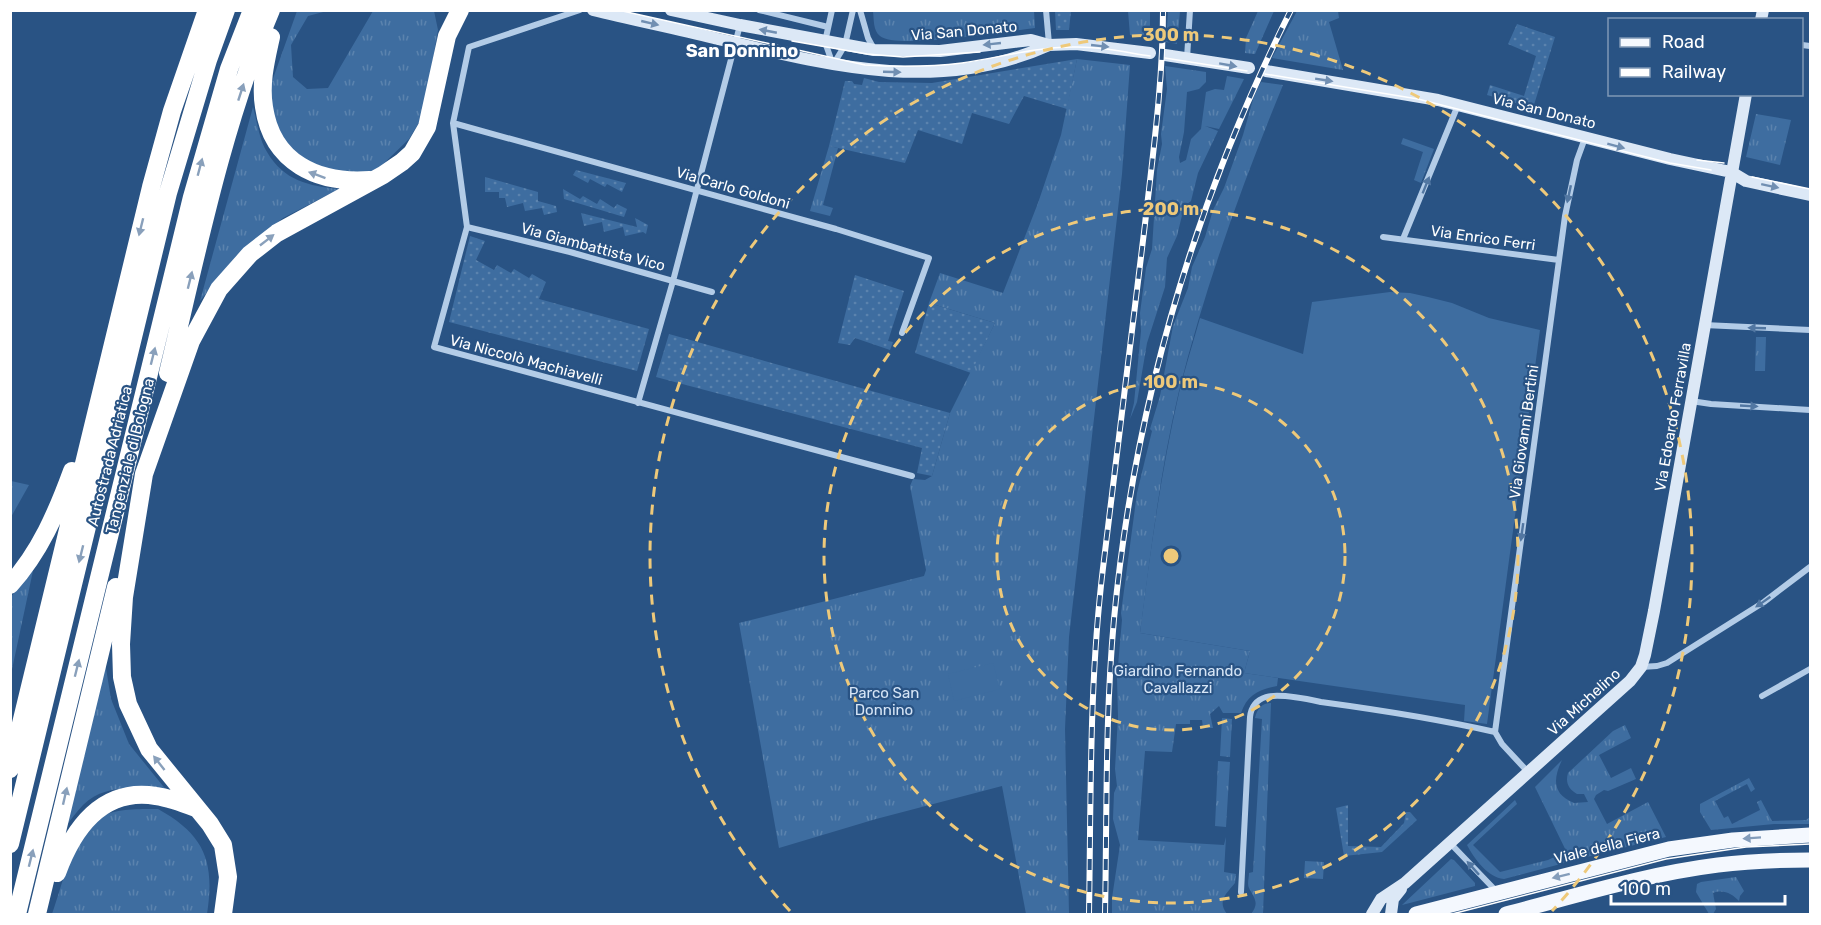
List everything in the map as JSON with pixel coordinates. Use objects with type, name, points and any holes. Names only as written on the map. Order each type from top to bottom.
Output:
[{"type":"highway","points":[[10,769],[166,133],[207,10]]},
{"type":"highway","name":"Autostrada Adriatica","points":[[10,844],[168,193],[208,60],[226,10]]},
{"type":"highway","name":"Autostrada Adriatica","points":[[17,915],[192,197],[226,80],[252,10]]},
{"type":"highway","name":"Tangenziale di Bologna","points":[[37,915],[217,175],[247,75],[271,10]]},
{"type":"highway","points":[[281,10],[271,36],[264,68],[263,91],[266,118],[276,142],[291,159],[312,173],[341,181],[375,179]]},
{"type":"highway","points":[[223,915],[228,877],[222,845],[210,824],[162,767],[145,742],[128,704],[122,677],[121,644],[124,597],[144,474],[191,341],[219,289],[250,254],[277,233],[375,179],[412,153],[424,134],[431,113],[447,36],[455,11]]},
{"type":"highway","points":[[10,585],[40,544],[63,496],[109,361]]},
{"type":"highway","points":[[43,915],[68,845],[81,825],[97,810],[115,800],[142,795],[167,798],[196,808]]},
{"type":"main road","name":"Via San Donato","points":[[593,10],[834,65],[892,73],[947,71],[992,65],[1049,45]]},
{"type":"main road","name":"Via San Donato","points":[[671,10],[874,50],[940,51],[1031,40],[1049,45],[1076,44],[1150,53]]},
{"type":"main road","points":[[1165,55],[1249,68]]},
{"type":"main road","name":"Via San Donato","points":[[1266,71],[1413,95],[1458,105],[1670,159],[1731,172],[1746,181],[1810,195]]},
{"type":"main road","name":"Via Edoardo Ferravilla","points":[[1641,667],[1654,611],[1746,96]]},
{"type":"main road","name":"Via Michelino","points":[[1371,915],[1381,900],[1405,883],[1450,843],[1630,681],[1641,667]]},
{"type":"main road","name":"Viale della Fiera","points":[[1416,915],[1668,849],[1733,840],[1810,835]]},
{"type":"main road","points":[[1506,915],[1680,872],[1743,862],[1810,860]]},
{"type":"main road","name":"Via Michelino","points":[[1391,915],[1393,899],[1405,883]]},
{"type":"street","name":"Via Niccolò Machiavelli","points":[[580,10],[469,47],[453,123],[467,227],[434,347],[912,476]]},
{"type":"street","points":[[759,10],[828,27]]},
{"type":"street","points":[[832,10],[825,42],[834,65]]},
{"type":"street","points":[[834,65],[845,45],[853,10]]},
{"type":"street","points":[[860,10],[874,50]]},
{"type":"street","points":[[1046,10],[1049,45]]},
{"type":"street","points":[[1187,58],[1190,10]]},
{"type":"street","points":[[638,403],[740,25]]},
{"type":"street","name":"Via Enrico Ferri","points":[[1403,239],[1458,105]]},
{"type":"street","name":"Via Carlo Goldoni","points":[[453,123],[929,258],[902,333]]},
{"type":"street","name":"Via Giovanni Bertini","points":[[1495,732],[1558,260],[1570,189],[1585,137]]},
{"type":"street","name":"Via Giambattista Vico","points":[[467,227],[570,252],[712,292]]},
{"type":"street","name":"Via Enrico Ferri","points":[[1383,237],[1558,260]]},
{"type":"street","points":[[1704,324],[1810,330]]},
{"type":"street","points":[[1690,401],[1810,410]]},
{"type":"street","name":"Via Michelino","points":[[1641,667],[1667,663],[1764,602],[1810,567]]},
{"type":"street","points":[[1762,696],[1810,669]]},
{"type":"street","points":[[1240,892],[1250,717],[1252,708],[1258,701],[1269,696],[1314,700],[1420,716],[1495,732],[1502,744],[1527,772]]},
{"type":"street","points":[[1450,843],[1498,893]]},
{"type":"green space","points":[[297,11],[327,11],[308,16],[291,45],[293,77],[307,89],[328,88],[373,11],[434,11],[438,30],[423,116],[409,139],[377,170],[347,176],[292,155],[274,124],[270,87]]},
{"type":"green space","points":[[873,11],[1034,11],[1035,28],[979,36],[890,40],[880,36],[876,31]]},
{"type":"green space","points":[[1055,11],[1071,11],[1069,30],[1056,30]]},
{"type":"green space","points":[[1128,11],[1150,11],[1150,38],[1130,35]]},
{"type":"green space","points":[[1168,11],[1180,11],[1177,44],[1166,42]]},
{"type":"green space","points":[[1258,11],[1274,11],[1255,54],[1245,53],[1246,38]]},
{"type":"green space","points":[[1297,11],[1338,11],[1339,18],[1329,22],[1343,70],[1272,58]]},
{"type":"green space","points":[[1517,24],[1555,37],[1533,108],[1487,95],[1490,85],[1524,96],[1536,56],[1508,44]]},
{"type":"green space","name":"Parco San Donnino","points":[[1077,59],[1130,65],[1122,174],[1069,637],[1065,729],[1069,914],[1026,914],[1002,786],[876,819],[779,848],[739,623],[924,576],[926,570],[910,486],[913,479],[925,480],[932,476],[950,413],[995,323],[929,303],[940,273],[1003,293],[1038,203],[1061,135]]},
{"type":"green space","points":[[1077,59],[1067,109],[1024,96],[1009,124],[972,113],[962,144],[918,130],[905,163],[829,146],[845,81],[862,85],[864,78],[879,82],[932,83]]},
{"type":"green space","points":[[1165,66],[1206,72],[1206,82],[1199,89],[1187,92],[1180,163],[1186,160],[1191,139],[1201,129],[1206,92],[1215,89],[1224,90],[1227,76],[1244,79],[1219,129],[1205,126],[1218,131],[1198,173],[1191,201],[1184,207],[1177,236],[1167,258],[1165,287],[1147,343],[1137,402],[1130,419],[1134,403],[1141,331],[1140,313],[1146,268],[1152,249],[1157,170],[1167,89]]},
{"type":"green space","name":"Giardino Fernando Cavallazzi","points":[[1261,82],[1283,85],[1225,236],[1189,352],[1172,421],[1161,481],[1140,633],[1250,651],[1244,673],[1278,678],[1277,686],[1250,697],[1241,713],[1223,713],[1219,706],[1210,714],[1213,728],[1203,728],[1202,720],[1190,720],[1190,724],[1176,724],[1172,752],[1145,751],[1138,840],[1224,845],[1226,837],[1224,872],[1236,874],[1235,883],[1223,901],[1227,914],[1112,914],[1112,898],[1120,845],[1113,819],[1114,793],[1117,786],[1115,769],[1118,717],[1117,677],[1121,613],[1137,493],[1152,431],[1150,429],[1160,396],[1173,326],[1188,288],[1192,267],[1205,237],[1213,210],[1224,188],[1254,96]]},
{"type":"green space","points":[[253,107],[264,147],[281,170],[308,184],[339,189],[283,218],[236,256],[200,301]]},
{"type":"green space","points":[[1756,114],[1791,120],[1780,165],[1746,157]]},
{"type":"green space","points":[[1403,138],[1434,149],[1421,183],[1414,180],[1423,152],[1401,144]]},
{"type":"green space","points":[[829,146],[838,148],[823,205],[833,208],[830,216],[810,211]]},
{"type":"green space","points":[[576,170],[626,183],[622,192],[590,179],[588,183],[573,175]]},
{"type":"green space","points":[[485,177],[538,192],[538,201],[556,206],[557,212],[544,215],[542,208],[525,211],[523,203],[507,207],[505,198],[499,198],[499,192],[485,192]]},
{"type":"green space","points":[[563,189],[580,199],[583,196],[597,204],[600,199],[614,208],[617,204],[627,209],[624,217],[564,199]]},
{"type":"green space","points":[[581,213],[637,227],[635,218],[648,225],[646,234],[643,232],[625,236],[623,227],[604,232],[602,222],[584,226]]},
{"type":"green space","points":[[470,236],[485,241],[476,260],[494,270],[497,265],[511,273],[514,269],[529,278],[532,274],[546,282],[539,299],[649,329],[637,371],[449,322]]},
{"type":"green space","points":[[855,275],[904,291],[888,341],[893,342],[890,350],[855,338],[850,345],[838,343]]},
{"type":"green space","points":[[1390,292],[1410,293],[1452,303],[1489,318],[1540,330],[1487,724],[1464,721],[1465,705],[1244,673],[1250,651],[1140,633],[1167,453],[1179,393],[1200,318],[1303,354],[1312,302]]},
{"type":"green space","points":[[929,303],[995,323],[971,373],[915,353]]},
{"type":"green space","points":[[669,334],[950,413],[932,476],[917,473],[922,448],[656,377]]},
{"type":"green space","points":[[1756,337],[1766,337],[1765,371],[1755,371]]},
{"type":"green space","points":[[10,481],[29,485],[11,517]]},
{"type":"green space","points":[[34,566],[11,674],[11,597]]},
{"type":"green space","points":[[104,656],[111,699],[129,744],[167,791],[123,789],[101,793],[83,805],[65,827]]},
{"type":"green space","points":[[993,663],[1000,689],[954,701],[948,674]]},
{"type":"green space","points":[[1271,703],[1263,914],[1251,914],[1256,904],[1248,883],[1249,873],[1253,872],[1262,719],[1255,718],[1260,707]]},
{"type":"green space","points":[[1222,718],[1232,719],[1230,757],[1220,756]]},
{"type":"green space","points":[[1625,725],[1631,738],[1599,755],[1611,778],[1631,768],[1636,779],[1608,791],[1604,790],[1594,799],[1607,824],[1648,802],[1666,837],[1571,861],[1535,787],[1562,760],[1556,780],[1558,790],[1574,803],[1588,802],[1584,794],[1577,794],[1570,788],[1567,783],[1568,773],[1613,731]]},
{"type":"green space","points":[[1218,761],[1230,762],[1226,827],[1215,826]]},
{"type":"green space","points":[[1749,778],[1755,789],[1751,792],[1747,784],[1715,801],[1724,818],[1728,816],[1732,824],[1760,810],[1757,802],[1761,800],[1772,821],[1806,820],[1810,817],[1810,824],[1774,824],[1711,830],[1700,812],[1700,804]]},
{"type":"green space","points":[[1515,800],[1517,804],[1473,845],[1500,872],[1548,860],[1563,853],[1568,862],[1504,879],[1492,875],[1478,861],[1467,845]]},
{"type":"green space","points":[[1348,805],[1348,846],[1381,847],[1404,823],[1406,812],[1410,812],[1417,820],[1382,852],[1344,856],[1336,808]]},
{"type":"green space","points":[[158,809],[187,829],[203,852],[209,879],[207,914],[52,914],[74,849],[89,827],[104,815],[111,813]]},
{"type":"green space","points":[[1451,859],[1475,883],[1475,886],[1402,905]]},
{"type":"green space","points":[[1305,861],[1324,862],[1323,879],[1304,878]]},
{"type":"green space","points":[[1736,877],[1744,891],[1739,901],[1727,893],[1713,893],[1716,909],[1713,914],[1709,914],[1696,892],[1697,884]]},
{"type":"tram line","points":[[618,10],[865,65],[950,64],[1058,47],[1101,48],[1150,56]]},
{"type":"tram line","points":[[792,41],[867,54],[903,57],[980,52]]},
{"type":"tram line","points":[[1165,58],[1247,71]]},
{"type":"tram line","points":[[1265,74],[1418,99],[1670,163],[1711,170]]},
{"type":"tram line","points":[[1697,160],[1724,163]]},
{"type":"tram line","points":[[1752,177],[1810,189]]},
{"type":"tram line","points":[[1452,914],[1666,859],[1746,847],[1810,844]]},
{"type":"railway","points":[[1089,914],[1092,741],[1098,611],[1154,144],[1163,10]]},
{"type":"railway","points":[[1105,914],[1111,656],[1123,540],[1137,461],[1153,384],[1198,231],[1257,82],[1291,10]]},
{"type":"district","name":"San Donnino","points":[[742,51]]}]
